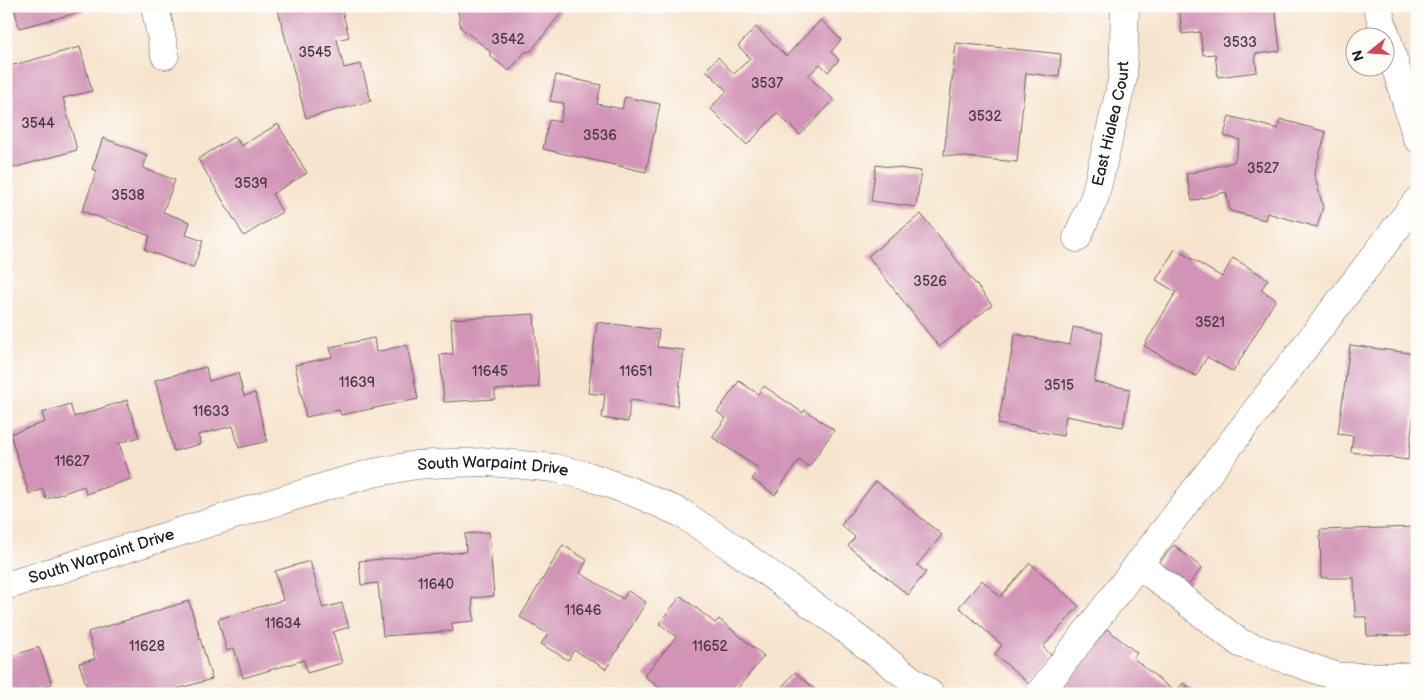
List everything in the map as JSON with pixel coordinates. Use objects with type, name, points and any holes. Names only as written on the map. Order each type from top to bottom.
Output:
[{"type":"street","points":[[155,6],[165,55]]},
{"type":"street","name":"East Hialea Court","points":[[1078,238],[1095,196],[1123,78],[1125,6]]},
{"type":"street","points":[[1377,6],[1417,138]]},
{"type":"street","points":[[1039,694],[1417,201]]},
{"type":"street","name":"South Warpaint Drive","points":[[6,586],[318,488],[373,473],[416,465],[451,463],[491,462],[554,468],[588,476],[638,494],[681,513],[748,558],[832,619],[930,694]]},
{"type":"street","points":[[1138,564],[1240,643],[1338,677],[1417,677]]},
{"type":"building","points":[[14,6],[84,6],[85,11],[19,28]]},
{"type":"building","points":[[277,6],[341,6],[349,37],[337,40],[344,68],[361,64],[371,101],[306,118]]},
{"type":"building","points":[[457,6],[555,6],[562,12],[531,51],[525,52],[509,71],[490,56],[490,51],[461,28]]},
{"type":"building","points":[[1179,6],[1275,6],[1280,51],[1255,54],[1257,72],[1218,77],[1215,54],[1203,55],[1200,32],[1182,34]]},
{"type":"building","points":[[821,20],[841,40],[831,52],[839,60],[828,72],[820,64],[808,76],[834,100],[800,135],[777,113],[747,145],[710,108],[727,91],[706,70],[718,57],[734,74],[750,58],[738,46],[756,27],[786,56]]},
{"type":"building","points":[[956,43],[1061,54],[1059,77],[1026,73],[1017,162],[944,155]]},
{"type":"building","points":[[80,47],[92,91],[63,98],[77,150],[13,168],[6,141],[6,67]]},
{"type":"building","points":[[556,75],[601,85],[597,104],[622,109],[625,97],[660,104],[646,172],[543,149],[549,120],[560,122],[564,103],[550,101]]},
{"type":"building","points":[[1229,116],[1278,129],[1280,119],[1326,132],[1314,174],[1323,207],[1317,227],[1267,213],[1265,220],[1230,211],[1226,192],[1192,201],[1186,174],[1234,162],[1240,140],[1224,136]]},
{"type":"building","points":[[278,124],[307,173],[272,194],[282,212],[244,236],[198,159],[235,136],[241,146]]},
{"type":"building","points":[[103,138],[147,155],[143,168],[175,180],[163,212],[190,222],[186,235],[203,241],[193,268],[145,250],[150,236],[82,211],[97,171],[92,169]]},
{"type":"building","points":[[876,165],[921,171],[916,207],[871,201]]},
{"type":"building","points":[[921,214],[992,305],[939,347],[868,256]]},
{"type":"building","points":[[1175,249],[1222,277],[1233,258],[1268,279],[1261,290],[1276,299],[1233,372],[1207,357],[1196,376],[1144,346],[1176,292],[1156,280]]},
{"type":"building","points":[[534,314],[539,387],[495,390],[495,399],[444,402],[440,355],[453,354],[451,319]]},
{"type":"building","points":[[597,322],[659,330],[657,347],[684,350],[677,406],[630,400],[628,422],[602,418],[605,395],[588,393]]},
{"type":"building","points":[[1073,327],[1103,333],[1094,382],[1130,389],[1123,427],[1066,416],[1063,436],[998,424],[1015,334],[1070,345]]},
{"type":"building","points":[[374,338],[376,352],[407,345],[418,399],[341,415],[339,410],[306,417],[295,365],[332,357],[330,347]]},
{"type":"building","points":[[1350,345],[1417,354],[1417,403],[1415,403],[1408,460],[1351,452],[1353,436],[1338,434]]},
{"type":"building","points":[[206,367],[209,381],[238,373],[244,396],[255,393],[267,441],[239,448],[233,426],[198,435],[201,444],[174,451],[155,380]]},
{"type":"building","points":[[739,381],[758,394],[764,386],[803,413],[805,410],[834,430],[809,467],[799,460],[775,495],[752,479],[759,469],[712,437],[726,418],[717,412]]},
{"type":"building","points":[[127,400],[139,437],[119,443],[131,479],[86,494],[84,486],[46,499],[43,489],[29,494],[10,434],[45,422],[42,413],[70,404],[74,417]]},
{"type":"building","points":[[876,481],[942,535],[917,565],[926,572],[908,595],[848,546],[855,537],[841,525]]},
{"type":"building","points":[[1417,527],[1417,635],[1367,636],[1366,617],[1355,617],[1354,578],[1321,578],[1320,530]]},
{"type":"building","points":[[489,532],[494,596],[472,598],[474,621],[452,623],[453,631],[383,636],[378,583],[361,585],[359,561],[466,552],[465,534]]},
{"type":"building","points":[[563,545],[587,560],[580,573],[623,599],[628,591],[646,602],[606,669],[574,650],[568,660],[541,644],[548,634],[520,617]]},
{"type":"building","points":[[1174,545],[1202,568],[1182,593],[1153,570]]},
{"type":"building","points":[[310,561],[323,608],[342,603],[349,627],[333,632],[342,663],[307,673],[304,660],[243,678],[234,648],[227,651],[218,619],[283,600],[275,571]]},
{"type":"building","points":[[1030,563],[1079,606],[1043,647],[1053,657],[1029,684],[995,654],[1002,645],[959,607],[982,580],[1000,597]]},
{"type":"building","points":[[681,596],[715,623],[719,619],[764,656],[733,694],[667,694],[644,676],[676,637],[659,623]]},
{"type":"building","points":[[189,601],[212,679],[160,694],[111,694],[109,688],[89,694],[79,663],[95,659],[88,632]]},
{"type":"building","points":[[1107,629],[1137,653],[1133,658],[1175,692],[1183,683],[1197,694],[1067,694],[1059,687]]},
{"type":"building","points":[[39,647],[52,684],[23,694],[6,694],[6,658]]},
{"type":"building","points":[[795,672],[820,694],[776,694]]}]
